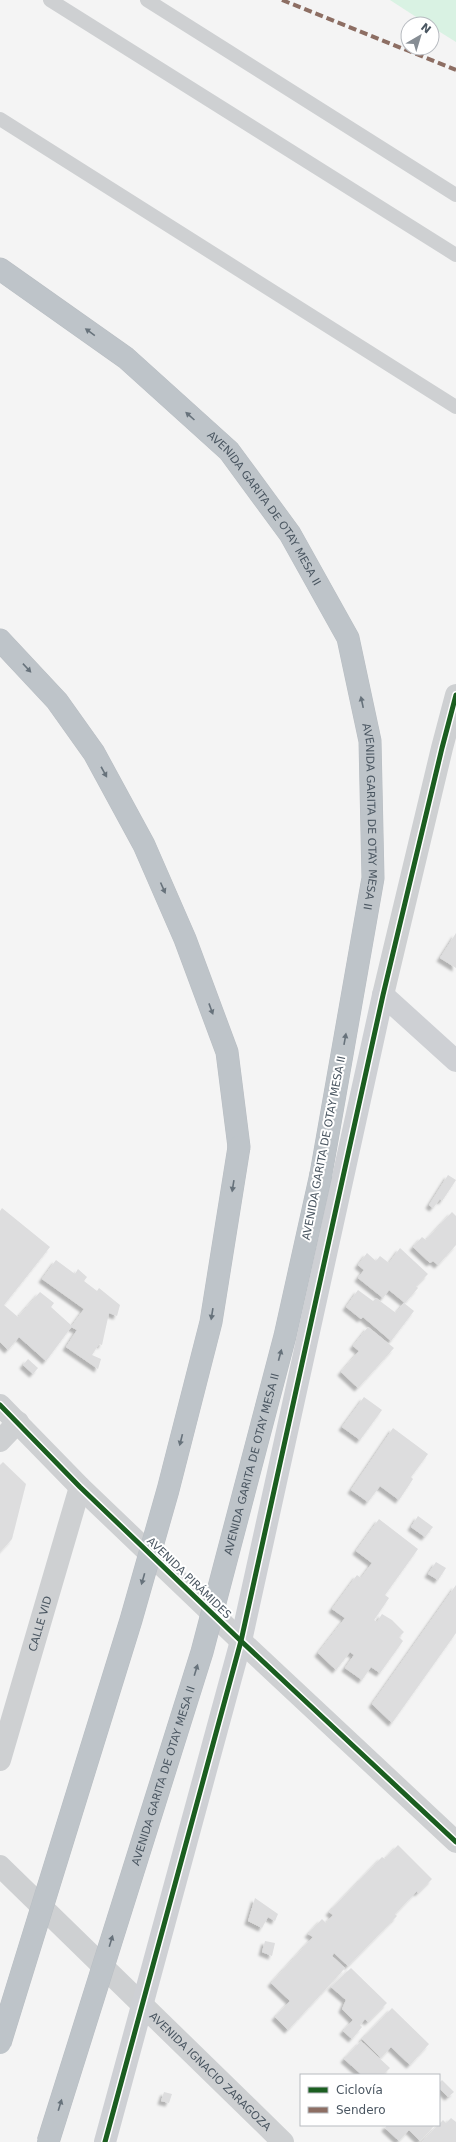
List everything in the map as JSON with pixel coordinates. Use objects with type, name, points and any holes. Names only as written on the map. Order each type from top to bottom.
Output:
[{"type":"highway","name":"AVENIDA GARITA DE OTAY MESA II","points":[[0,269],[126,358],[229,451],[290,534],[348,638],[370,741],[373,878],[321,1174],[285,1336],[202,1652],[48,2142]]},
{"type":"highway","points":[[0,640],[57,701],[94,753],[144,845],[185,939],[226,1052],[239,1147],[211,1322],[168,1490],[131,1620],[0,2043]]},
{"type":"street","points":[[105,2142],[241,1641],[383,995],[456,695]]},
{"type":"street","points":[[383,995],[456,1061]]},
{"type":"street","name":"AVENIDA PIRÁMIDES","points":[[0,1405],[80,1487],[241,1641],[456,1842]]},
{"type":"street","points":[[0,1440],[18,1422]]},
{"type":"street","name":"CALLE VID","points":[[0,1760],[80,1487]]},
{"type":"street","name":"AVENIDA IGNACIO ZARAGOZA","points":[[0,1866],[283,2142]]},
{"type":"lane","points":[[50,0],[456,255]]},
{"type":"lane","points":[[147,0],[456,195]]},
{"type":"lane","points":[[0,119],[456,407]]},
{"type":"green space","points":[[390,0],[456,0],[456,42],[440,32],[440,16],[415,16]]},
{"type":"building","points":[[456,933],[456,968],[440,958]]},
{"type":"building","points":[[448,1175],[456,1180],[442,1201],[440,1199],[433,1208],[429,1205]]},
{"type":"building","points":[[2,1208],[50,1247],[4,1305],[18,1317],[40,1292],[54,1303],[51,1307],[72,1326],[46,1361],[19,1337],[8,1350],[0,1342],[0,1211]]},
{"type":"building","points":[[452,1212],[456,1216],[456,1245],[438,1265],[433,1261],[430,1263],[413,1247],[422,1237],[426,1240]]},
{"type":"building","points":[[400,1248],[428,1274],[416,1286],[418,1288],[405,1303],[389,1290],[383,1298],[358,1278],[364,1270],[358,1265],[367,1253],[376,1261],[380,1256],[389,1263]]},
{"type":"building","points":[[56,1260],[75,1274],[78,1269],[87,1277],[84,1281],[97,1291],[99,1288],[120,1305],[117,1316],[109,1313],[102,1345],[99,1344],[92,1355],[101,1359],[98,1369],[66,1347],[77,1330],[71,1327],[84,1309],[42,1279]]},
{"type":"building","points":[[358,1290],[373,1301],[376,1298],[396,1313],[404,1303],[414,1311],[391,1341],[363,1317],[361,1319],[346,1307]]},
{"type":"building","points":[[368,1327],[394,1348],[358,1388],[341,1372],[359,1351],[353,1346]]},
{"type":"building","points":[[28,1359],[38,1368],[33,1374],[23,1365]]},
{"type":"building","points":[[364,1397],[382,1410],[360,1440],[342,1427]]},
{"type":"building","points":[[393,1428],[428,1454],[411,1477],[413,1479],[399,1500],[380,1486],[368,1502],[351,1490]]},
{"type":"building","points":[[3,1462],[26,1484],[12,1539],[0,1552],[0,1465]]},
{"type":"building","points":[[418,1516],[433,1527],[425,1537],[411,1527]]},
{"type":"building","points":[[379,1519],[418,1549],[385,1595],[389,1598],[374,1620],[377,1622],[382,1614],[392,1620],[404,1632],[399,1637],[403,1641],[380,1673],[371,1667],[362,1680],[345,1668],[354,1655],[350,1652],[336,1670],[318,1653],[345,1618],[332,1609],[357,1575],[361,1578],[372,1563],[356,1551]]},
{"type":"building","points":[[436,1562],[446,1568],[438,1580],[428,1574]]},
{"type":"building","points":[[456,1585],[456,1633],[392,1723],[372,1704]]},
{"type":"building","points":[[398,1845],[432,1879],[418,1893],[417,1891],[395,1914],[397,1916],[348,1966],[334,1953],[332,1956],[345,1968],[288,2030],[275,2017],[290,2001],[271,1983],[313,1937],[308,1934],[322,1919],[326,1923],[333,1915],[329,1912],[382,1857],[385,1859]]},
{"type":"building","points":[[255,1898],[278,1914],[275,1921],[268,1917],[262,1928],[248,1921]]},
{"type":"building","points":[[265,1941],[275,1943],[272,1956],[262,1952]]},
{"type":"building","points":[[351,1968],[387,2003],[368,2022],[365,2019],[360,2025],[362,2027],[352,2039],[343,2031],[353,2020],[342,2009],[346,2000],[331,1987]]},
{"type":"building","points":[[392,2008],[429,2044],[410,2065],[391,2047],[381,2058],[362,2039]]},
{"type":"building","points":[[361,2041],[390,2068],[384,2074],[361,2074],[344,2059]]},
{"type":"building","points":[[442,2080],[454,2092],[448,2097],[440,2089],[440,2082]]},
{"type":"building","points":[[164,2092],[172,2094],[169,2103],[161,2101]]},
{"type":"building","points":[[451,2118],[456,2122],[456,2142],[422,2142],[437,2126],[440,2126],[440,2123],[443,2120],[446,2123]]},
{"type":"building","points":[[386,2126],[434,2126],[420,2141],[409,2130],[399,2141],[385,2128]]},
{"type":"marked path","points":[[282,0],[456,70]]},
{"type":"cycle path","points":[[105,2142],[241,1641],[383,995],[456,695]]},
{"type":"cycle path","points":[[0,1405],[80,1487],[241,1641],[456,1842]]}]
